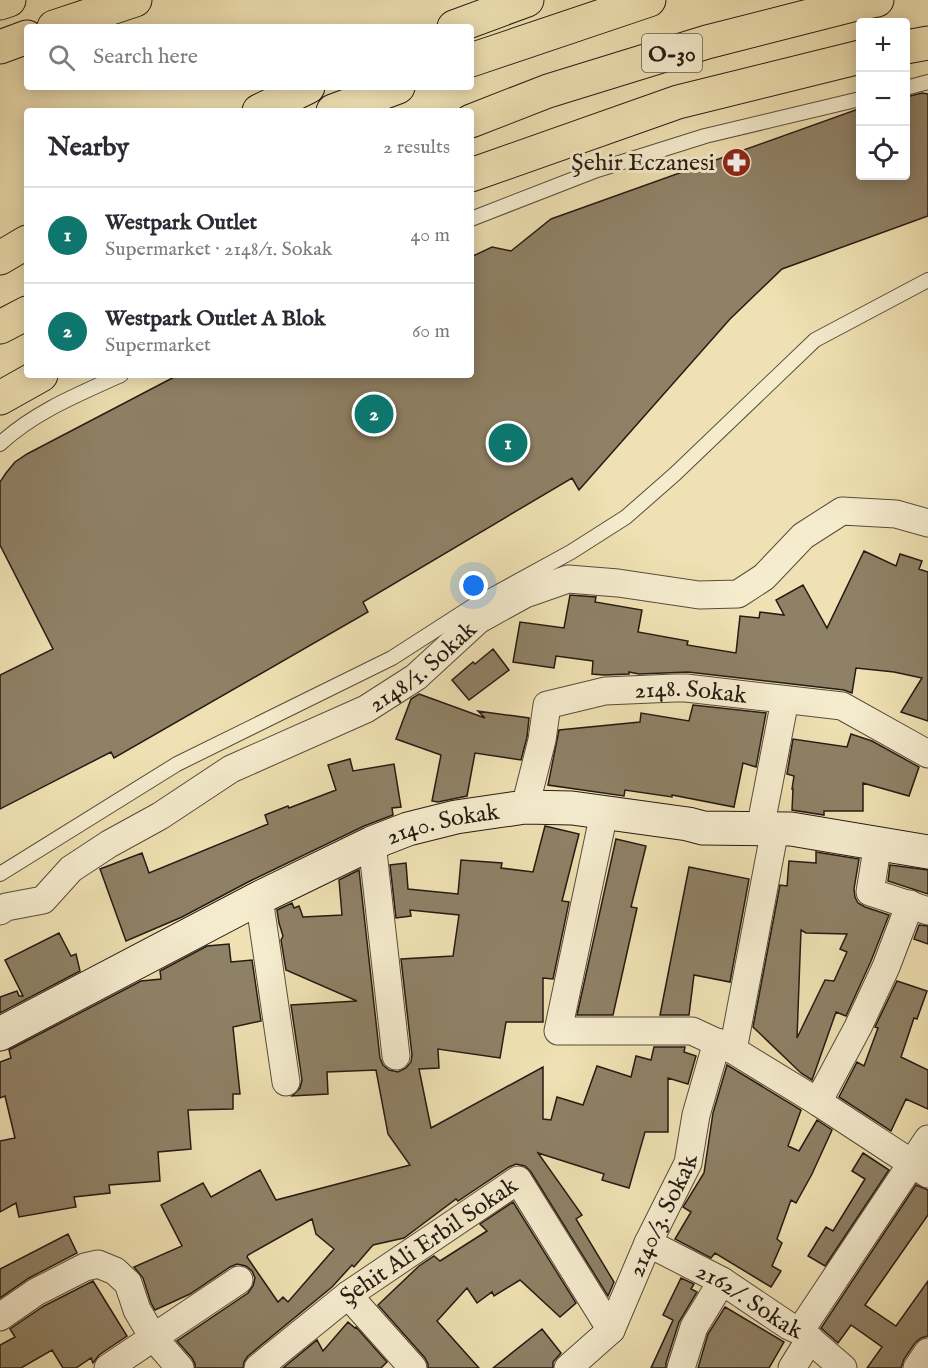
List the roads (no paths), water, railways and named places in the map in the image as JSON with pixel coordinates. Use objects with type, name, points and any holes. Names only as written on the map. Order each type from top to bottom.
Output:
[{"type":"highway","points":[[0,3],[9,0]]},
{"type":"highway","points":[[63,24],[135,0]]},
{"type":"highway","points":[[462,24],[527,0]]},
{"type":"highway","name":"O-30","points":[[474,59],[650,0]]},
{"type":"highway","name":"O-30","points":[[474,120],[548,91],[707,42],[877,0]]},
{"type":"highway","points":[[0,47],[24,38]]},
{"type":"highway","points":[[910,46],[928,43]]},
{"type":"highway","points":[[474,174],[678,102],[856,58]]},
{"type":"highway","points":[[266,108],[302,90]]},
{"type":"highway","points":[[341,108],[390,90]]},
{"type":"highway","points":[[0,258],[24,244]]},
{"type":"highway","points":[[0,263],[24,251]]},
{"type":"highway","points":[[0,327],[24,315]]},
{"type":"highway","points":[[3,399],[36,378]]},
{"type":"street","name":"2148/1. Sokak","points":[[0,911],[6,907],[43,900],[71,869],[109,844],[160,816],[231,769],[366,709],[416,677],[478,620],[525,594],[568,579],[618,583],[699,595],[738,594],[764,577],[803,536],[842,511],[896,514],[928,523]]},
{"type":"street","name":"2148. Sokak","points":[[525,807],[543,740],[547,705],[605,691],[686,688],[842,706],[928,754]]},
{"type":"street","name":"2140/3. Sokak","points":[[568,1368],[611,1330],[648,1243],[688,1163],[696,1115],[725,1046],[767,829],[785,700]]},
{"type":"street","name":"2140. Sokak","points":[[0,1034],[259,898],[372,843],[408,829],[456,817],[525,807],[572,808],[703,828],[791,829],[928,852]]},
{"type":"street","points":[[604,813],[558,1031],[692,1031],[725,1046],[819,1102],[920,1168]]},
{"type":"street","points":[[372,843],[396,1056]]},
{"type":"street","points":[[819,1102],[886,967],[919,908],[870,892],[878,843]]},
{"type":"street","points":[[259,898],[285,1082]]},
{"type":"street","points":[[792,1368],[805,1335],[920,1168],[928,1139]]},
{"type":"street","name":"Şehit Ali Erbil Sokak","points":[[258,1368],[348,1295],[518,1180],[611,1330]]},
{"type":"street","name":"2162/. Sokak","points":[[648,1243],[722,1281],[805,1335],[843,1368]]},
{"type":"street","points":[[0,1317],[36,1292],[86,1267],[98,1264],[115,1271],[128,1282],[137,1311],[153,1337],[180,1368]]},
{"type":"street","points":[[108,1368],[239,1280]]},
{"type":"street","points":[[681,1368],[694,1328],[722,1281]]},
{"type":"street","points":[[348,1295],[413,1368]]},
{"type":"street","points":[[916,1368],[928,1352]]},
{"type":"lane","points":[[910,87],[928,82]]},
{"type":"lane","points":[[474,218],[597,170],[705,136],[856,100]]},
{"type":"lane","points":[[0,874],[177,764],[392,658],[476,604],[599,535],[626,517],[675,474],[815,340],[928,280]]},
{"type":"lane","points":[[0,444],[58,404],[114,378]]},
{"type":"place","name":"Şehir Eczanesi","points":[[736,162]]},
{"type":"place","name":"Westpark Outlet A Blok","points":[[374,414]]},
{"type":"place","name":"Westpark Outlet","points":[[508,443]]}]
